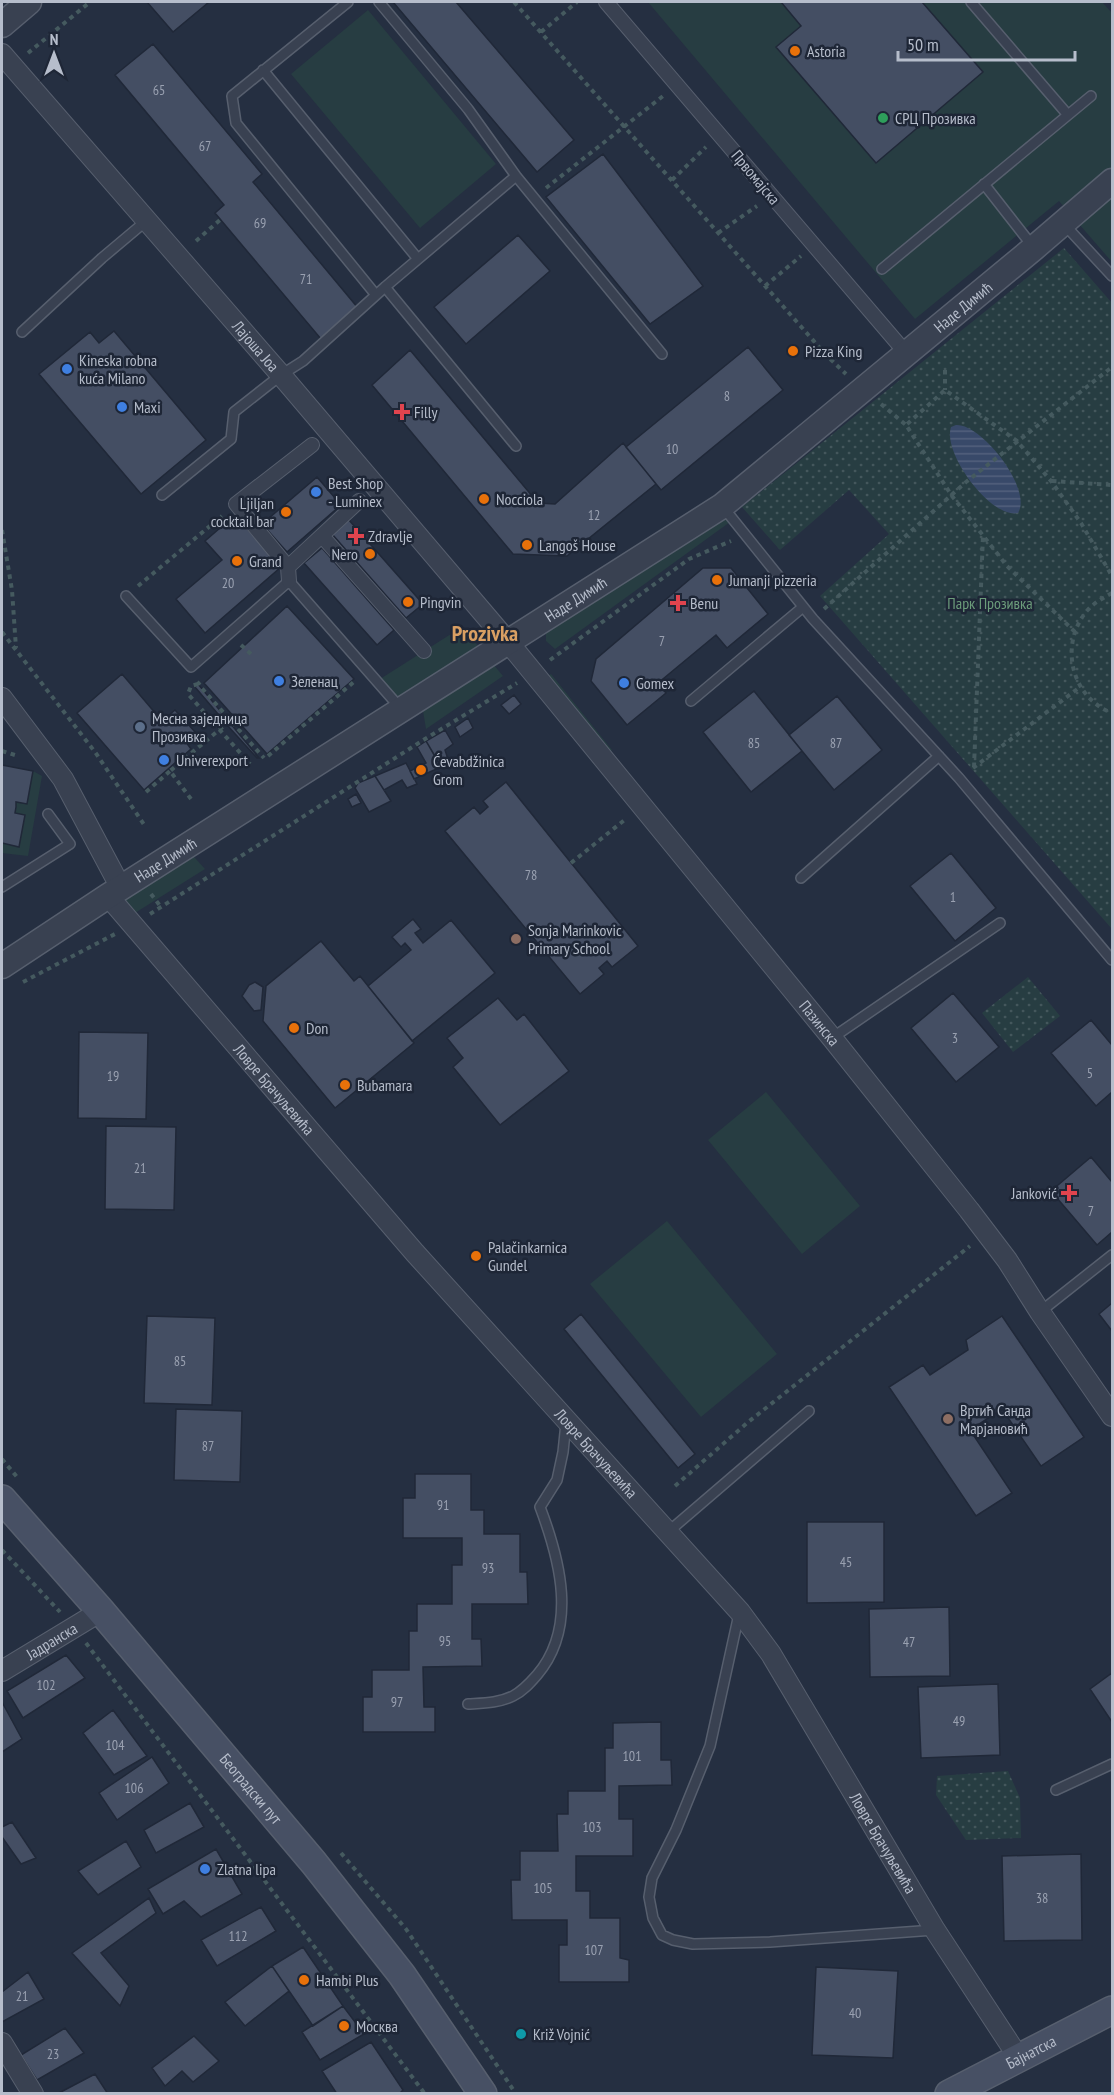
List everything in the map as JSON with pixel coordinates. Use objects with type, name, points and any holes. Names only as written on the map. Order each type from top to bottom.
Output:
[{"type":"main road","name":"Београдски пут","points":[[3,1504],[101,1611],[314,1863],[402,1975],[483,2094]]},
{"type":"main road","name":"Бајнатска","points":[[949,2094],[1113,2010]]},
{"type":"street","points":[[2,25],[29,2]]},
{"type":"street","name":"Првомајска","points":[[606,2],[906,353]]},
{"type":"street","name":"Лајоша Јоа","points":[[7,60],[281,375],[508,642]]},
{"type":"street","name":"Наде Димић","points":[[10,974],[114,892],[722,506],[1113,181]]},
{"type":"street","points":[[312,445],[236,504],[289,574],[322,536],[359,501]]},
{"type":"street","points":[[322,536],[424,651]]},
{"type":"street","name":"Пазинска","points":[[508,642],[832,1038],[975,1218],[1113,1416]]},
{"type":"street","name":"Ловре Брачуљевића","points":[[2,698],[63,779],[114,892],[132,925],[415,1253],[740,1612],[771,1654],[935,1930],[1019,2058]]},
{"type":"street","name":"Јадранска","points":[[2,1671],[101,1611]]},
{"type":"street","points":[[2,2043],[33,2094]]},
{"type":"lane","points":[[348,2],[232,96],[236,123],[376,295]]},
{"type":"lane","points":[[379,2],[468,109],[516,176],[662,354]]},
{"type":"lane","points":[[971,2],[1068,115]]},
{"type":"lane","points":[[263,70],[418,259]]},
{"type":"lane","points":[[882,269],[1091,96]]},
{"type":"lane","points":[[162,495],[231,439],[234,412],[281,375],[303,361],[385,287],[516,176]]},
{"type":"lane","points":[[984,184],[1034,248]]},
{"type":"lane","points":[[22,332],[146,221]]},
{"type":"lane","points":[[1063,223],[1113,276]]},
{"type":"lane","points":[[385,287],[516,446]]},
{"type":"lane","points":[[722,506],[813,619],[939,756],[1113,960]]},
{"type":"lane","points":[[126,596],[190,667],[289,574],[402,710]]},
{"type":"lane","points":[[691,701],[803,607]]},
{"type":"lane","points":[[801,878],[939,756]]},
{"type":"lane","points":[[2,888],[70,844],[48,814]]},
{"type":"lane","points":[[832,1038],[1000,923]]},
{"type":"lane","points":[[1040,1312],[1113,1255]]},
{"type":"lane","points":[[668,1532],[809,1411]]},
{"type":"lane","points":[[468,1704],[497,1702],[512,1697],[527,1687],[544,1666],[559,1638],[561,1612],[559,1571],[554,1544],[540,1508],[557,1480],[563,1452],[566,1419]]},
{"type":"lane","points":[[740,1612],[710,1746],[676,1830],[652,1878],[649,1897],[653,1918],[662,1935],[693,1944],[770,1942],[935,1930]]},
{"type":"lane","points":[[1056,1790],[1113,1764]]},
{"type":"path","points":[[7,60],[90,2]]},
{"type":"path","points":[[514,2],[827,356],[906,424],[952,496],[1007,566],[1075,632]]},
{"type":"path","points":[[541,32],[577,2]]},
{"type":"path","points":[[534,198],[677,84]]},
{"type":"path","points":[[672,180],[719,134]]},
{"type":"path","points":[[718,233],[772,196]]},
{"type":"path","points":[[196,241],[221,219]]},
{"type":"path","points":[[765,286],[814,245]]},
{"type":"path","points":[[813,619],[1000,453],[1113,367]]},
{"type":"path","points":[[906,424],[945,390],[945,370]]},
{"type":"path","points":[[945,390],[1017,441],[1051,481],[1081,523],[1113,576]]},
{"type":"path","points":[[1051,481],[1113,485]]},
{"type":"path","points":[[126,596],[236,504]]},
{"type":"path","points":[[2,530],[12,590],[16,648]]},
{"type":"path","points":[[10,974],[26,981],[132,925],[425,739],[512,687],[689,559],[745,535]]},
{"type":"path","points":[[974,766],[982,535]]},
{"type":"path","points":[[1113,593],[1098,601],[1084,614],[1071,645],[1071,660],[1080,687],[1093,702],[1113,713]]},
{"type":"path","points":[[2,632],[95,752],[145,826]]},
{"type":"path","points":[[232,652],[249,638]]},
{"type":"path","points":[[241,645],[252,655]]},
{"type":"path","points":[[207,676],[198,684],[191,686],[188,694],[249,764]]},
{"type":"path","points":[[198,684],[266,757],[357,679],[361,684]]},
{"type":"path","points":[[958,778],[1080,687]]},
{"type":"path","points":[[146,792],[231,720]]},
{"type":"path","points":[[170,771],[190,799]]},
{"type":"path","points":[[571,863],[641,807]]},
{"type":"path","points":[[675,1486],[747,1423],[973,1244]]},
{"type":"path","points":[[2,1460],[17,1477]]},
{"type":"path","points":[[2,1550],[74,1627],[425,2094]]},
{"type":"green space","points":[[648,2],[1102,2],[1112,13],[1112,262],[1059,201],[915,319]]},
{"type":"green space","points":[[368,10],[496,164],[420,228],[291,74]]},
{"type":"green space","name":"Парк Прозивка","points":[[1064,248],[1112,303],[1112,929],[820,596],[889,534],[849,490],[780,550],[742,507]]},
{"type":"green space","points":[[724,514],[730,522],[555,649],[546,641],[546,630]]},
{"type":"green space","points":[[462,627],[503,676],[426,729],[421,699],[402,710],[377,681]]},
{"type":"green space","points":[[551,674],[612,750],[602,758],[540,682]]},
{"type":"green space","points":[[33,771],[42,776],[28,856],[2,853],[2,843],[19,846],[25,815],[15,813],[16,802],[27,804]]},
{"type":"green space","points":[[185,847],[205,869],[127,918],[108,896]]},
{"type":"green space","points":[[1028,977],[1060,1016],[1013,1052],[982,1013]]},
{"type":"green space","points":[[766,1092],[860,1206],[802,1254],[708,1140]]},
{"type":"green space","points":[[667,1221],[777,1354],[701,1417],[590,1284]]},
{"type":"green space","points":[[1008,1771],[1020,1798],[1021,1838],[966,1840],[936,1795],[937,1776]]},
{"type":"water","points":[[956,425],[966,427],[978,435],[1002,459],[1018,489],[1021,502],[1018,513],[1007,512],[995,506],[971,482],[961,467],[950,438],[951,427]]},
{"type":"building","points":[[147,2],[209,2],[173,32]]},
{"type":"building","points":[[393,2],[456,2],[574,140],[537,172]]},
{"type":"building","name":"СРЦ Прозивка","points":[[781,2],[922,2],[983,72],[876,163],[776,47],[801,26]]},
{"type":"building","points":[[153,44],[262,174],[253,182],[358,308],[321,339],[215,213],[224,205],[115,75]]},
{"type":"building","points":[[603,154],[703,286],[650,324],[546,197]]},
{"type":"building","points":[[518,235],[550,271],[466,344],[434,307]]},
{"type":"building","name":"Maxi","points":[[114,331],[206,440],[141,494],[39,374],[90,332],[99,343]]},
{"type":"building","points":[[748,347],[783,390],[661,490],[626,447]]},
{"type":"building","points":[[410,350],[538,503],[555,504],[623,443],[656,484],[567,556],[513,554],[372,385]]},
{"type":"building","points":[[317,477],[341,505],[287,552],[262,524]]},
{"type":"building","points":[[235,515],[281,567],[205,633],[176,599],[222,560],[205,541]]},
{"type":"building","points":[[348,519],[423,604],[406,618],[332,534]]},
{"type":"building","points":[[322,548],[394,630],[377,645],[304,563]]},
{"type":"building","points":[[703,568],[731,568],[768,614],[727,648],[716,635],[658,683],[666,693],[627,725],[591,681],[596,659]]},
{"type":"building","name":"Зеленац","points":[[287,606],[354,679],[267,754],[204,683]]},
{"type":"building","name":"Месна заједница Прозивка","points":[[122,674],[162,721],[175,710],[196,733],[186,742],[191,749],[144,790],[77,713]]},
{"type":"building","points":[[198,684],[227,719],[224,721],[195,687]]},
{"type":"building","points":[[754,691],[802,751],[751,792],[703,732]]},
{"type":"building","points":[[514,695],[521,704],[509,714],[501,705]]},
{"type":"building","points":[[837,696],[882,750],[834,790],[789,735]]},
{"type":"building","points":[[468,718],[473,728],[460,737],[455,727]]},
{"type":"building","points":[[230,723],[259,758],[227,725]]},
{"type":"building","points":[[445,730],[453,744],[445,750],[448,759],[439,763],[426,741]]},
{"type":"building","points":[[426,741],[441,767],[414,779],[410,771],[426,763],[417,747]]},
{"type":"building","points":[[406,763],[417,784],[407,788],[402,780],[384,790],[375,776]]},
{"type":"building","points":[[2,765],[33,771],[27,804],[16,802],[15,813],[25,815],[19,847],[2,843]]},
{"type":"building","points":[[375,776],[391,801],[369,812],[355,788],[358,783]]},
{"type":"building","points":[[506,782],[638,946],[612,967],[607,961],[599,968],[604,974],[580,994],[445,831],[474,807],[480,814],[488,807],[483,801]]},
{"type":"building","points":[[356,794],[361,803],[352,807],[348,799]]},
{"type":"building","points":[[951,853],[996,908],[955,941],[910,886]]},
{"type":"building","points":[[413,919],[421,929],[415,933],[423,943],[451,920],[495,973],[412,1041],[368,986],[411,950],[405,943],[401,947],[392,937]]},
{"type":"building","points":[[321,941],[354,981],[360,976],[414,1043],[335,1108],[263,1021],[266,986]]},
{"type":"building","points":[[255,982],[263,987],[261,1010],[254,1011],[242,996],[249,985]]},
{"type":"building","points":[[953,993],[999,1047],[956,1082],[911,1028]]},
{"type":"building","points":[[498,998],[517,1020],[524,1014],[569,1071],[500,1125],[453,1067],[463,1058],[447,1038]]},
{"type":"building","points":[[1091,1020],[1112,1045],[1112,1092],[1096,1106],[1051,1053]]},
{"type":"building","points":[[79,1032],[148,1033],[146,1119],[78,1118]]},
{"type":"building","points":[[106,1126],[176,1127],[174,1210],[105,1209]]},
{"type":"building","points":[[1091,1157],[1112,1182],[1112,1232],[1097,1245],[1051,1191]]},
{"type":"building","points":[[1112,1303],[1112,1331],[1099,1314]]},
{"type":"building","points":[[581,1314],[695,1454],[678,1468],[564,1329]]},
{"type":"building","points":[[147,1316],[215,1318],[212,1405],[144,1403]]},
{"type":"building","name":"Вртић Санда Марјановић","points":[[1002,1316],[1084,1437],[1041,1466],[1002,1409],[970,1430],[1012,1493],[976,1516],[889,1387],[923,1365],[930,1375],[968,1350],[966,1340]]},
{"type":"building","points":[[176,1409],[242,1411],[240,1482],[174,1480]]},
{"type":"building","points":[[415,1474],[471,1474],[471,1510],[484,1510],[484,1534],[520,1534],[520,1572],[527,1572],[528,1604],[472,1604],[472,1639],[481,1639],[482,1666],[423,1667],[424,1707],[435,1707],[435,1732],[363,1732],[363,1697],[372,1697],[372,1670],[409,1670],[409,1631],[417,1631],[417,1604],[452,1604],[452,1565],[462,1565],[462,1538],[403,1538],[403,1498],[415,1498]]},
{"type":"building","points":[[807,1522],[884,1522],[884,1602],[807,1603]]},
{"type":"building","points":[[949,1607],[950,1676],[870,1677],[869,1609]]},
{"type":"building","points":[[66,1655],[85,1678],[23,1718],[7,1691]]},
{"type":"building","points":[[1112,1673],[1112,1722],[1090,1689]]},
{"type":"building","points":[[998,1684],[1000,1755],[921,1758],[918,1687]]},
{"type":"building","points":[[2,1702],[22,1739],[2,1752]]},
{"type":"building","points":[[113,1710],[147,1756],[114,1775],[83,1733]]},
{"type":"building","points":[[661,1722],[661,1760],[671,1760],[672,1785],[619,1786],[619,1819],[633,1819],[633,1856],[576,1856],[576,1891],[590,1891],[590,1918],[620,1918],[620,1958],[629,1960],[629,1982],[559,1982],[559,1945],[567,1945],[567,1920],[512,1920],[511,1880],[520,1880],[520,1851],[558,1851],[557,1814],[568,1814],[568,1791],[605,1791],[605,1748],[613,1748],[613,1723]]},
{"type":"building","points":[[152,1757],[169,1783],[117,1820],[99,1793]]},
{"type":"building","points":[[190,1803],[204,1827],[156,1853],[144,1830]]},
{"type":"building","points":[[12,1822],[36,1858],[21,1864],[2,1837],[2,1827]]},
{"type":"building","points":[[126,1841],[141,1867],[98,1895],[78,1871]]},
{"type":"building","name":"Zlatna lipa","points":[[216,1849],[242,1894],[201,1917],[184,1901],[163,1914],[148,1889]]},
{"type":"building","points":[[1081,1854],[1082,1940],[1004,1941],[1002,1856]]},
{"type":"building","points":[[149,1898],[156,1913],[101,1953],[129,1986],[120,2006],[72,1953]]},
{"type":"building","points":[[261,1907],[276,1931],[217,1966],[201,1940]]},
{"type":"building","name":"Hambi Plus","points":[[303,1947],[343,2006],[313,2026],[272,1966]]},
{"type":"building","points":[[272,1966],[289,1991],[245,2026],[225,2002]]},
{"type":"building","points":[[816,1967],[898,1971],[893,2058],[812,2055]]},
{"type":"building","points":[[28,1972],[44,1999],[2,2022],[2,1992]]},
{"type":"building","points":[[343,2006],[364,2034],[320,2060],[302,2032]]},
{"type":"building","points":[[65,2028],[84,2053],[37,2080],[21,2055]]},
{"type":"building","points":[[194,2036],[219,2061],[193,2082],[182,2071],[165,2086],[152,2068]]},
{"type":"building","points":[[371,2042],[403,2090],[399,2094],[337,2094],[322,2071]]},
{"type":"building","points":[[95,2074],[108,2094],[57,2094]]},
{"type":"place","name":"Astoria","points":[[795,51]]},
{"type":"place","name":"СРЦ Прозивка","points":[[883,118]]},
{"type":"place","name":"Pizza King","points":[[793,351]]},
{"type":"place","name":"Kineska robna kuća Milano","points":[[67,369]]},
{"type":"place","name":"Maxi","points":[[122,407]]},
{"type":"place","name":"Filly","points":[[402,412]]},
{"type":"place","name":"Best Shop - Luminex","points":[[316,492]]},
{"type":"place","name":"Nocciola","points":[[484,499]]},
{"type":"place","name":"Ljiljan cocktail bar","points":[[286,512]]},
{"type":"place","name":"Zdravlje","points":[[356,536]]},
{"type":"place","name":"Langoš House","points":[[527,545]]},
{"type":"place","name":"Nero","points":[[370,554]]},
{"type":"place","name":"Grand","points":[[237,561]]},
{"type":"place","name":"Jumanji pizzeria","points":[[717,580]]},
{"type":"place","name":"Pingvin","points":[[408,602]]},
{"type":"place","name":"Benu","points":[[678,603]]},
{"type":"place","name":"Зеленац","points":[[279,681]]},
{"type":"place","name":"Gomex","points":[[624,683]]},
{"type":"place","name":"Месна заједница Прозивка","points":[[140,727]]},
{"type":"place","name":"Univerexport","points":[[164,760]]},
{"type":"place","name":"Ćevabdžinica Grom","points":[[421,770]]},
{"type":"place","name":"Sonja Marinkovic Primary School","points":[[516,939]]},
{"type":"place","name":"Don","points":[[294,1028]]},
{"type":"place","name":"Bubamara","points":[[345,1085]]},
{"type":"place","name":"Janković","points":[[1069,1193]]},
{"type":"place","name":"Palačinkarnica Gundel","points":[[476,1256]]},
{"type":"place","name":"Вртић Санда Марјановић","points":[[948,1419]]},
{"type":"place","name":"Zlatna lipa","points":[[205,1869]]},
{"type":"place","name":"Hambi Plus","points":[[304,1980]]},
{"type":"place","name":"Москва","points":[[344,2026]]},
{"type":"place","name":"Križ Vojnić","points":[[521,2034]]},
{"type":"district","name":"Prozivka","points":[[485,633]]}]
